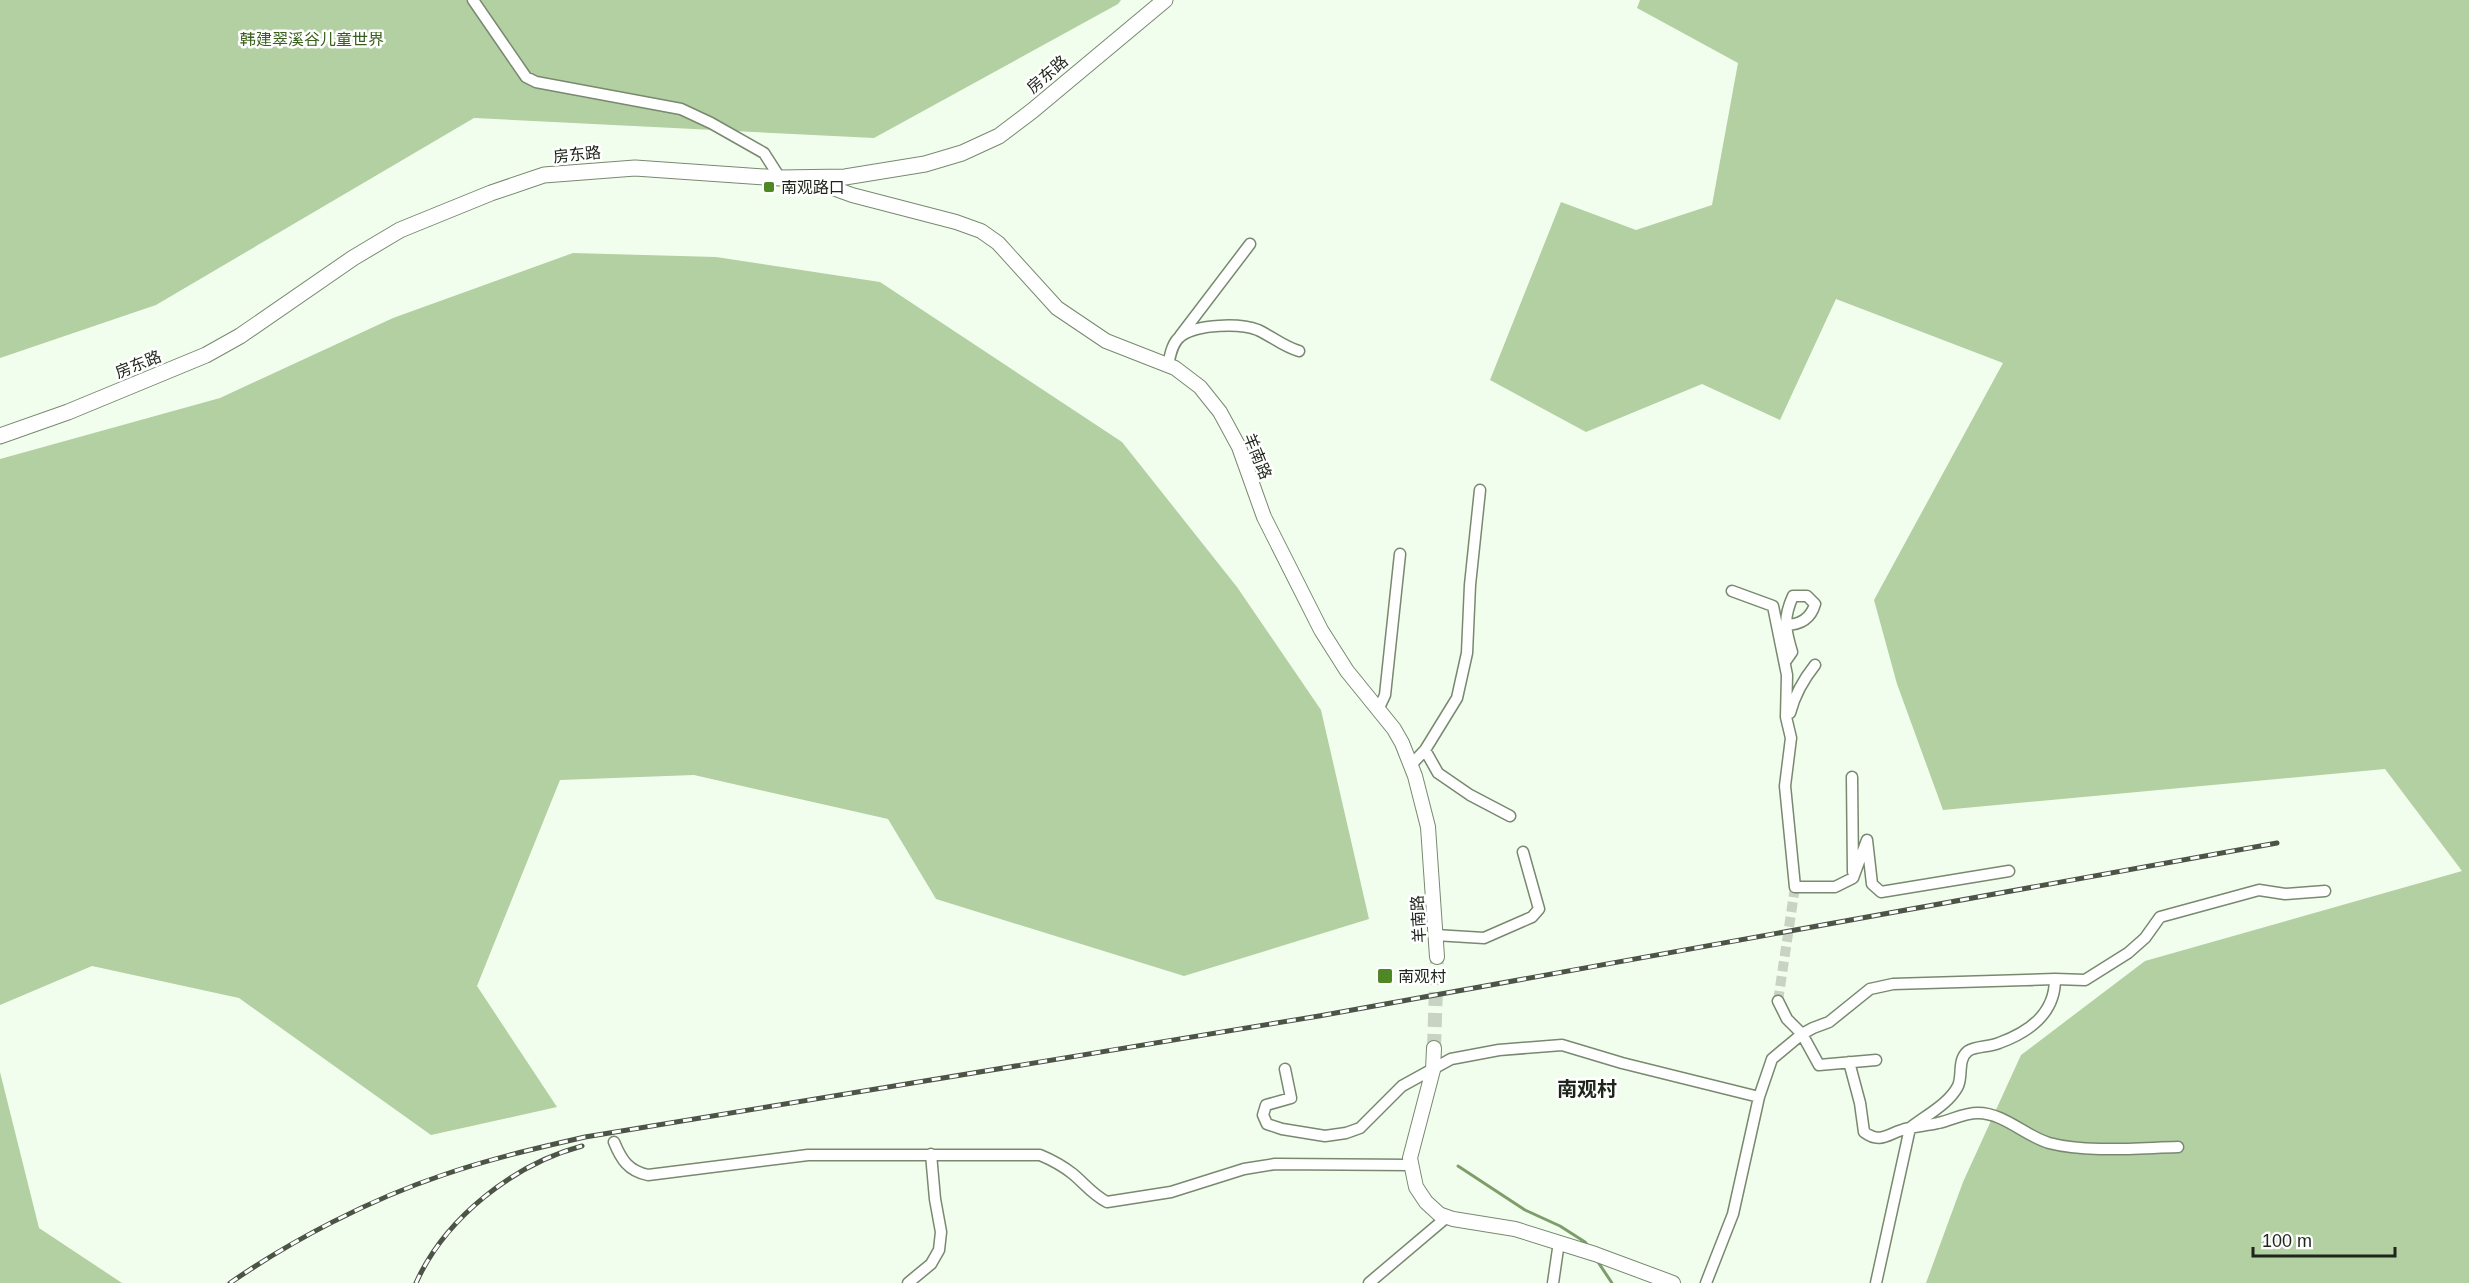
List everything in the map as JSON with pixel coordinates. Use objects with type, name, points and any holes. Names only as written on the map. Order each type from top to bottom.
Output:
[{"type":"main road","name":"房东路","points":[[0,435],[68,412],[206,355],[240,336],[353,258],[400,230],[544,176],[635,168],[780,178],[845,177],[925,164],[962,153],[999,136],[1165,0]]},
{"type":"street","points":[[473,0],[526,77],[536,82],[681,109],[764,153],[780,178]]},
{"type":"street","name":"羊南路","points":[[806,178],[852,195],[956,222],[981,231],[998,243],[1057,308],[1106,341],[1168,365],[1200,387],[1221,412],[1239,447],[1264,517],[1321,630],[1347,671],[1402,743],[1411,765],[1428,827],[1437,957]]},
{"type":"street","points":[[1168,365],[1172,349],[1180,336],[1250,244]]},
{"type":"street","points":[[1180,336],[1204,328],[1242,325],[1272,337],[1288,348],[1299,351]]},
{"type":"street","points":[[1411,765],[1425,750],[1457,698],[1467,653],[1470,585],[1480,490]]},
{"type":"street","points":[[1378,710],[1384,695],[1400,554]]},
{"type":"street","points":[[1732,591],[1773,606],[1785,662],[1788,725],[1791,738],[1785,786],[1795,886],[1835,887],[1853,878],[1867,840],[1872,884],[1881,892],[2009,871]]},
{"type":"street","points":[[1785,625],[1792,652],[1785,662]]},
{"type":"street","points":[[1788,725],[1793,700],[1802,682],[1815,665]]},
{"type":"street","points":[[1425,750],[1438,773],[1470,795],[1510,816]]},
{"type":"street","points":[[1852,777],[1853,878]]},
{"type":"street","points":[[1435,935],[1484,938],[1532,917],[1539,909],[1524,852]]},
{"type":"street","points":[[1706,1283],[1733,1214],[1760,1097],[1772,1059],[1802,1034],[1829,1022],[1870,989],[1893,984],[2085,980],[2128,953],[2145,938],[2160,917],[2259,890],[2285,894],[2325,891]]},
{"type":"street","points":[[1876,1283],[1910,1128],[1951,1096],[1959,1084],[1962,1059],[1969,1050],[1998,1044],[2025,1030],[2047,1013],[2055,991],[2055,979]]},
{"type":"street","points":[[1778,1001],[1787,1018],[1802,1034],[1820,1065],[1876,1060]]},
{"type":"street","points":[[1285,1069],[1292,1098],[1266,1105],[1263,1115],[1268,1124],[1282,1129],[1325,1136],[1360,1128],[1402,1086],[1451,1059],[1498,1050],[1562,1045],[1622,1063],[1760,1097]]},
{"type":"street","points":[[1434,1047],[1433,1070],[1412,1142],[1411,1166],[1416,1187],[1426,1202],[1439,1214],[1447,1217],[1515,1229],[1595,1254],[1673,1283]]},
{"type":"street","points":[[1849,1062],[1860,1103],[1864,1132],[1870,1136],[1888,1137],[1900,1130],[1938,1124],[1965,1114],[1980,1113],[2008,1122],[2047,1142],[2059,1145],[2096,1148],[2178,1147]]},
{"type":"street","points":[[614,1142],[621,1158],[629,1167],[638,1173],[648,1175],[808,1155],[1040,1155],[1063,1167],[1107,1202],[1171,1192],[1244,1169],[1275,1164],[1411,1166]]},
{"type":"street","points":[[908,1283],[930,1264],[939,1250],[941,1232],[934,1199],[931,1154]]},
{"type":"street","points":[[1369,1283],[1447,1217]]},
{"type":"street","points":[[1553,1283],[1559,1242]]},
{"type":"green space","name":"韩建翠溪谷儿童世界","points":[[0,0],[1121,0],[1118,4],[874,138],[474,118],[156,305],[0,358]]},
{"type":"green space","points":[[1640,0],[2469,0],[2469,1283],[1926,1283],[1963,1182],[2021,1055],[2145,961],[2462,871],[2385,769],[1943,810],[1897,684],[1874,600],[2003,363],[1836,299],[1780,420],[1702,384],[1586,432],[1490,380],[1561,202],[1636,230],[1712,205],[1738,63],[1637,8]]},
{"type":"green space","points":[[573,253],[716,257],[880,282],[1122,442],[1237,587],[1321,710],[1369,919],[1184,976],[936,899],[888,819],[694,775],[560,780],[477,986],[557,1107],[431,1135],[239,998],[92,966],[0,1005],[0,459],[220,398],[393,318]]},
{"type":"green space","points":[[0,1072],[39,1228],[122,1283],[0,1283]]},
{"type":"waterway","points":[[1458,1166],[1525,1210],[1560,1226],[1588,1246]]},
{"type":"waterway","points":[[1596,1259],[1612,1283]]},
{"type":"tunnel","points":[[1778,1001],[1795,887]]},
{"type":"tunnel","points":[[1434,1048],[1437,957]]},
{"type":"railway","points":[[230,1283],[306,1236],[388,1196],[478,1164],[585,1137],[1319,1016],[2277,843]]},
{"type":"railway","points":[[416,1283],[429,1259],[445,1237],[484,1197],[531,1166],[582,1146]]},
{"type":"place","name":"南观路口","points":[[769,187]]},
{"type":"place","name":"南观村","points":[[1385,976]]},
{"type":"district","name":"南观村","points":[[1587,1089]]}]
